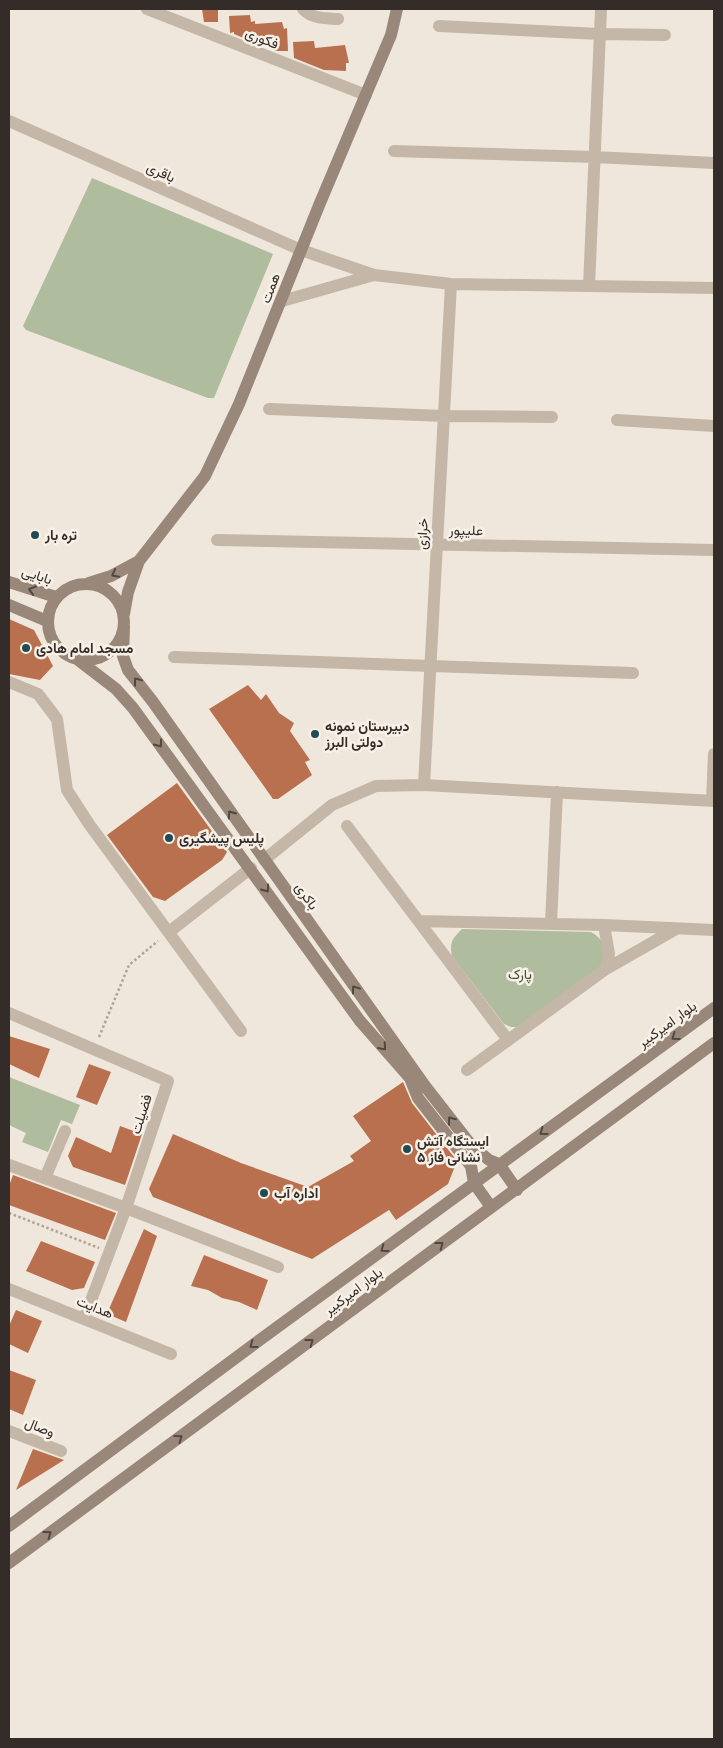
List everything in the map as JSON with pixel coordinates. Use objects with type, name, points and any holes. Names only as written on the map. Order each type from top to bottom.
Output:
[{"type":"street","name":"فکوری","points":[[147,9],[366,95]]},
{"type":"street","points":[[303,9],[306,13],[317,17],[338,18]]},
{"type":"street","name":"همت","points":[[139,561],[205,476],[239,404],[391,35],[397,9]]},
{"type":"street","points":[[589,286],[601,9]]},
{"type":"street","points":[[439,26],[600,34],[666,35]]},
{"type":"street","name":"باقری","points":[[9,121],[301,250]]},
{"type":"street","points":[[394,151],[595,157],[714,163]]},
{"type":"street","points":[[301,250],[374,275],[451,284],[714,288]]},
{"type":"street","points":[[282,301],[374,275]]},
{"type":"street","name":"خرازی","points":[[424,785],[451,284]]},
{"type":"street","points":[[269,409],[444,416],[552,417]]},
{"type":"street","points":[[617,420],[714,426]]},
{"type":"street","name":"علیپور","points":[[216,540],[714,550]]},
{"type":"street","points":[[139,561],[128,592],[121,638],[114,649],[103,656],[90,660],[77,659],[65,654],[56,645],[50,634],[48,621],[50,608],[56,597],[66,589],[77,584],[89,583],[111,576],[139,561]]},
{"type":"street","name":"بابایی","points":[[9,582],[56,597]]},
{"type":"street","points":[[89,583],[101,586],[112,593],[119,602],[124,620]]},
{"type":"street","points":[[9,606],[48,621]]},
{"type":"street","name":"باکری","points":[[124,620],[123,656],[128,670],[153,702],[425,1086],[471,1145],[489,1160],[499,1164]]},
{"type":"street","points":[[174,657],[633,672]]},
{"type":"street","name":"باکری","points":[[77,659],[116,690],[133,708],[251,868],[360,1021],[410,1078],[418,1098],[471,1166],[474,1183],[491,1207]]},
{"type":"street","points":[[9,682],[38,694],[57,720],[67,790],[89,824],[240,1031]]},
{"type":"street","points":[[169,932],[264,860],[332,805],[376,786],[424,785],[713,801],[714,754]]},
{"type":"street","points":[[551,924],[557,792]]},
{"type":"street","points":[[346,826],[508,1040]]},
{"type":"street","points":[[419,921],[604,925],[714,930]]},
{"type":"street","points":[[604,925],[609,954],[606,969]]},
{"type":"street","points":[[467,1070],[606,969],[676,929]]},
{"type":"street","name":"بلوار امیرکبیر","points":[[9,1526],[499,1164],[714,1008]]},
{"type":"street","name":"فضیلت","points":[[9,1014],[168,1081],[126,1208],[84,1319]]},
{"type":"street","name":"بلوار امیرکبیر","points":[[9,1563],[714,1043]]},
{"type":"street","points":[[45,1178],[65,1131]]},
{"type":"street","points":[[499,1164],[517,1190]]},
{"type":"street","points":[[9,1165],[278,1267]]},
{"type":"street","name":"هدایت","points":[[9,1289],[171,1354]]},
{"type":"street","name":"وصال","points":[[9,1430],[61,1451]]},
{"type":"path","points":[[94,1049],[129,964],[169,932]]},
{"type":"path","points":[[9,1213],[100,1248]]},
{"type":"green space","points":[[92,178],[273,254],[214,398],[208,398],[26,330],[23,326]]},
{"type":"green space","name":"پارک","points":[[462,929],[591,932],[603,943],[604,967],[520,1027],[511,1027],[504,1024],[452,956],[452,941]]},
{"type":"green space","points":[[9,1077],[80,1105],[72,1124],[61,1120],[48,1152],[22,1142],[26,1133],[9,1125]]},
{"type":"building","points":[[202,9],[218,9],[218,22],[204,22]]},
{"type":"building","points":[[250,15],[251,22],[255,21],[255,24],[282,22],[284,29],[287,28],[288,51],[275,51],[273,47],[267,47],[267,44],[258,44],[234,34],[234,32],[230,33],[229,16]]},
{"type":"building","points":[[314,41],[315,48],[345,45],[349,63],[346,63],[346,71],[324,70],[294,58],[293,42]]},
{"type":"building","name":"مسجد امام هادی","points":[[9,619],[34,630],[53,666],[40,680],[9,674]]},
{"type":"building","points":[[248,685],[261,700],[266,694],[279,713],[294,723],[290,731],[310,760],[305,762],[312,775],[278,799],[273,799],[209,709]]},
{"type":"building","name":"پلیس پیشگیری","points":[[177,783],[227,852],[222,860],[165,901],[153,897],[107,835]]},
{"type":"building","points":[[9,1036],[50,1049],[39,1078],[9,1064]]},
{"type":"building","points":[[89,1064],[111,1072],[97,1105],[76,1097]]},
{"type":"building","name":"اداره آب","points":[[403,1082],[412,1103],[457,1161],[448,1184],[396,1220],[389,1210],[312,1259],[153,1197],[149,1189],[173,1134],[241,1163],[308,1187],[354,1161],[350,1156],[371,1141],[353,1116]]},
{"type":"building","points":[[120,1126],[142,1134],[125,1185],[73,1167],[68,1156],[76,1137],[111,1153]]},
{"type":"building","points":[[13,1175],[116,1213],[105,1240],[9,1205],[9,1186]]},
{"type":"building","points":[[144,1229],[157,1236],[126,1322],[112,1316],[109,1309]]},
{"type":"building","points":[[41,1241],[95,1262],[84,1288],[72,1290],[26,1271]]},
{"type":"building","points":[[204,1255],[268,1280],[257,1310],[239,1302],[222,1298],[208,1290],[191,1286]]},
{"type":"building","points":[[16,1310],[42,1321],[28,1353],[9,1344],[9,1326]]},
{"type":"building","points":[[9,1370],[36,1380],[23,1415],[9,1409]]},
{"type":"building","points":[[33,1449],[64,1460],[16,1490]]},
{"type":"place","name":"تره بار","points":[[35,535]]},
{"type":"place","name":"مسجد امام هادی","points":[[26,648]]},
{"type":"place","name":"دبیرستان نمونه دولتی البرز","points":[[315,734]]},
{"type":"place","name":"پلیس پیشگیری","points":[[169,838]]},
{"type":"place","name":"ایستگاه آتش نشانی فاز ۵","points":[[407,1149]]},
{"type":"place","name":"اداره آب","points":[[264,1193]]}]
